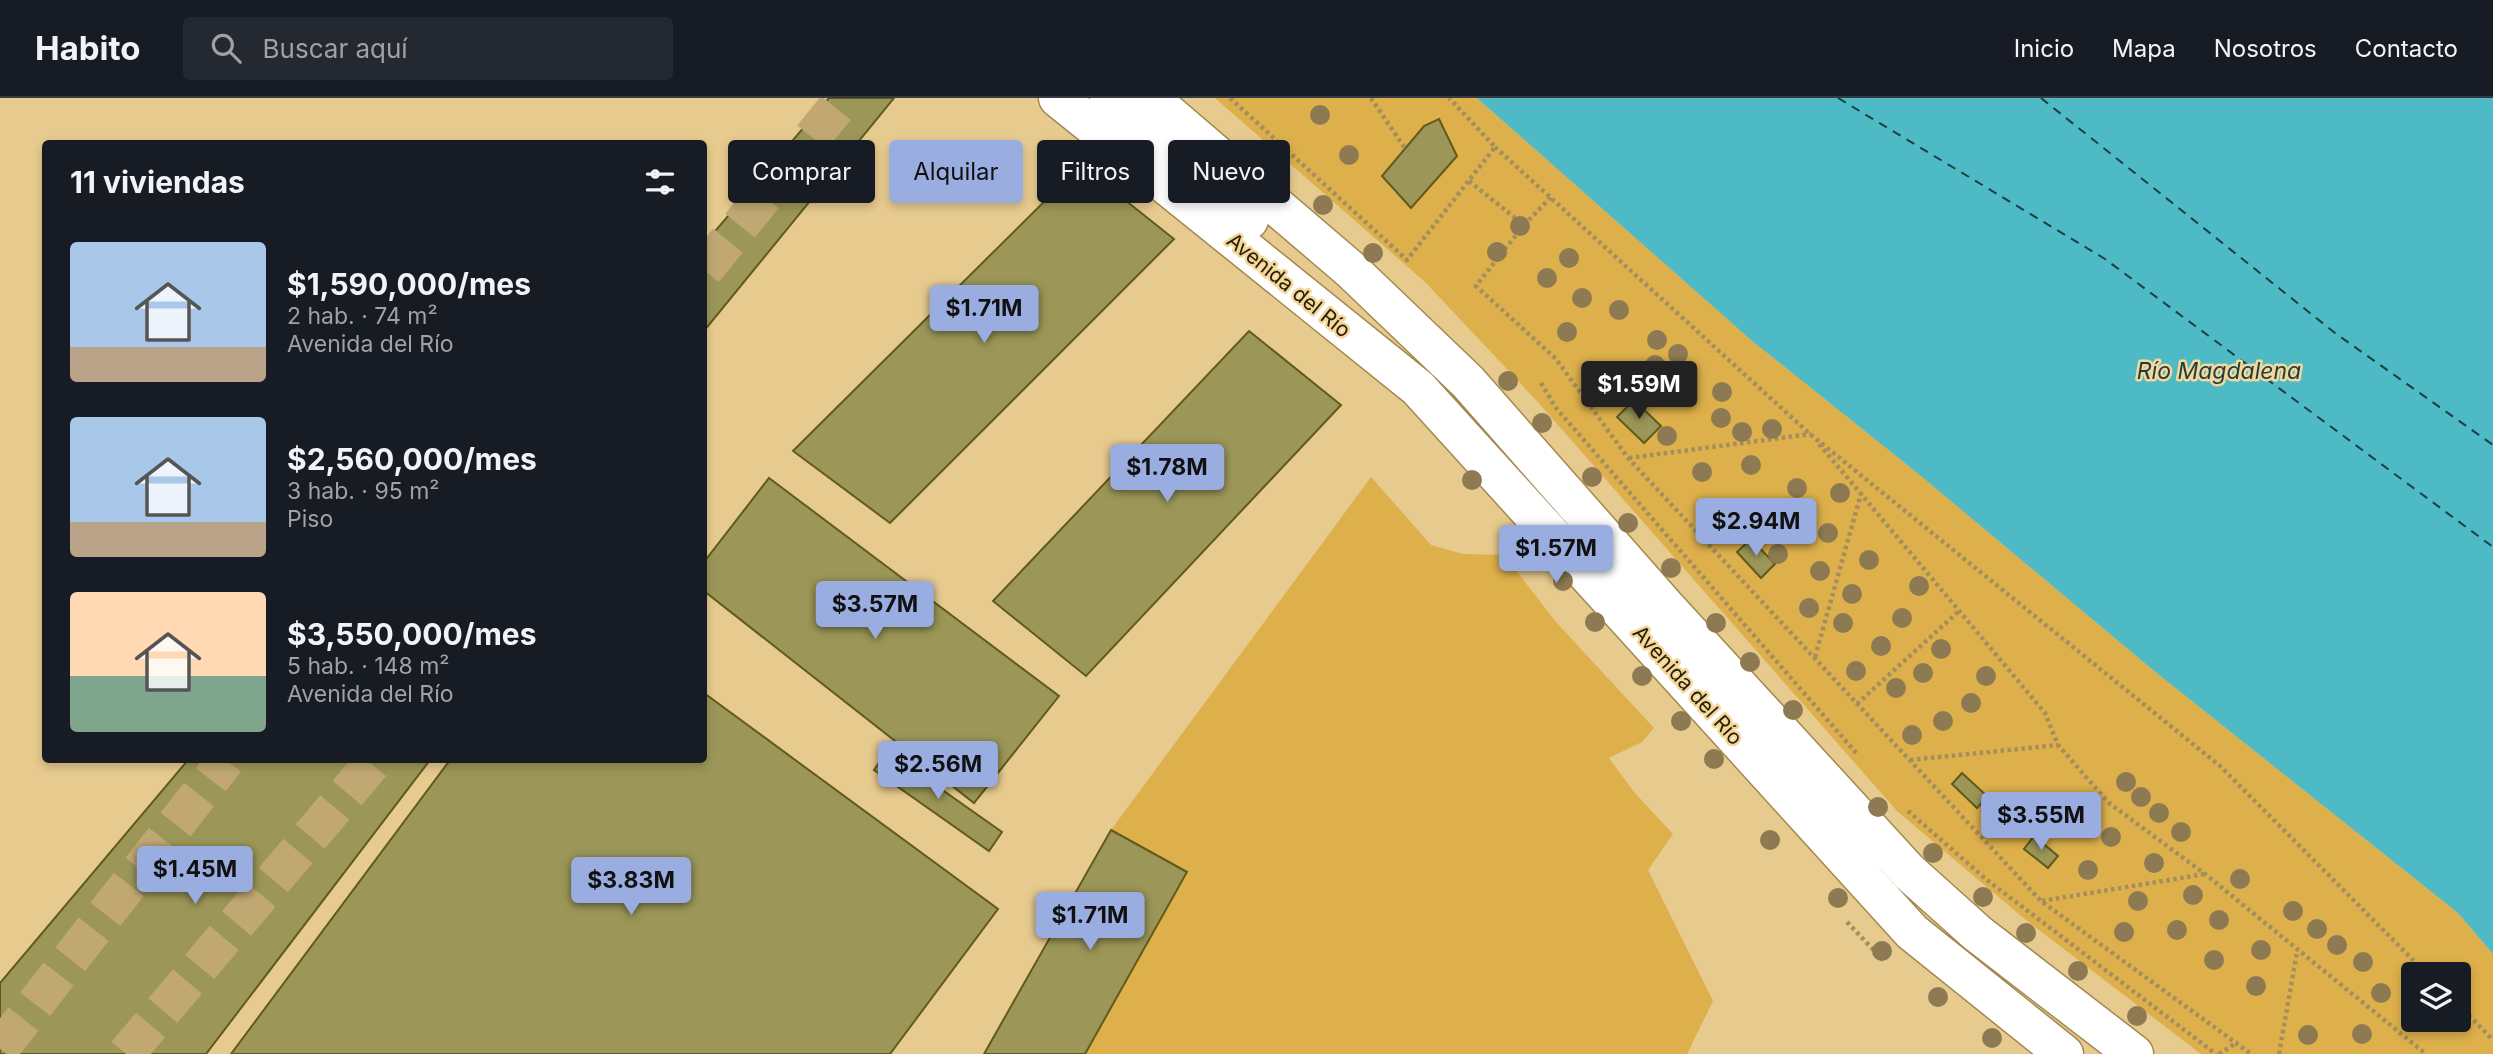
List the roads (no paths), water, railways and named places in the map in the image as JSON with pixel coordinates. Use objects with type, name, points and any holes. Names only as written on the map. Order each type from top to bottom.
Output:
[{"type":"main road","name":"Avenida del Río","points":[[1058,98],[1418,388],[1912,932],[2064,1054]]},
{"type":"main road","points":[[1109,98],[1327,285],[1389,307]]},
{"type":"main road","name":"Avenida del Río","points":[[1150,98],[1351,270],[1468,382],[1665,606],[1909,873],[1977,933],[2134,1054]]},
{"type":"water","name":"Río Magdalena","points":[[1477,98],[2493,98],[2493,954],[2458,913],[2153,670],[1921,476],[1751,340]]},
{"type":"tunnel","points":[[707,266],[844,98]]},
{"type":"tunnel","points":[[0,1049],[224,763]]},
{"type":"tunnel","points":[[126,1054],[372,763]]}]
